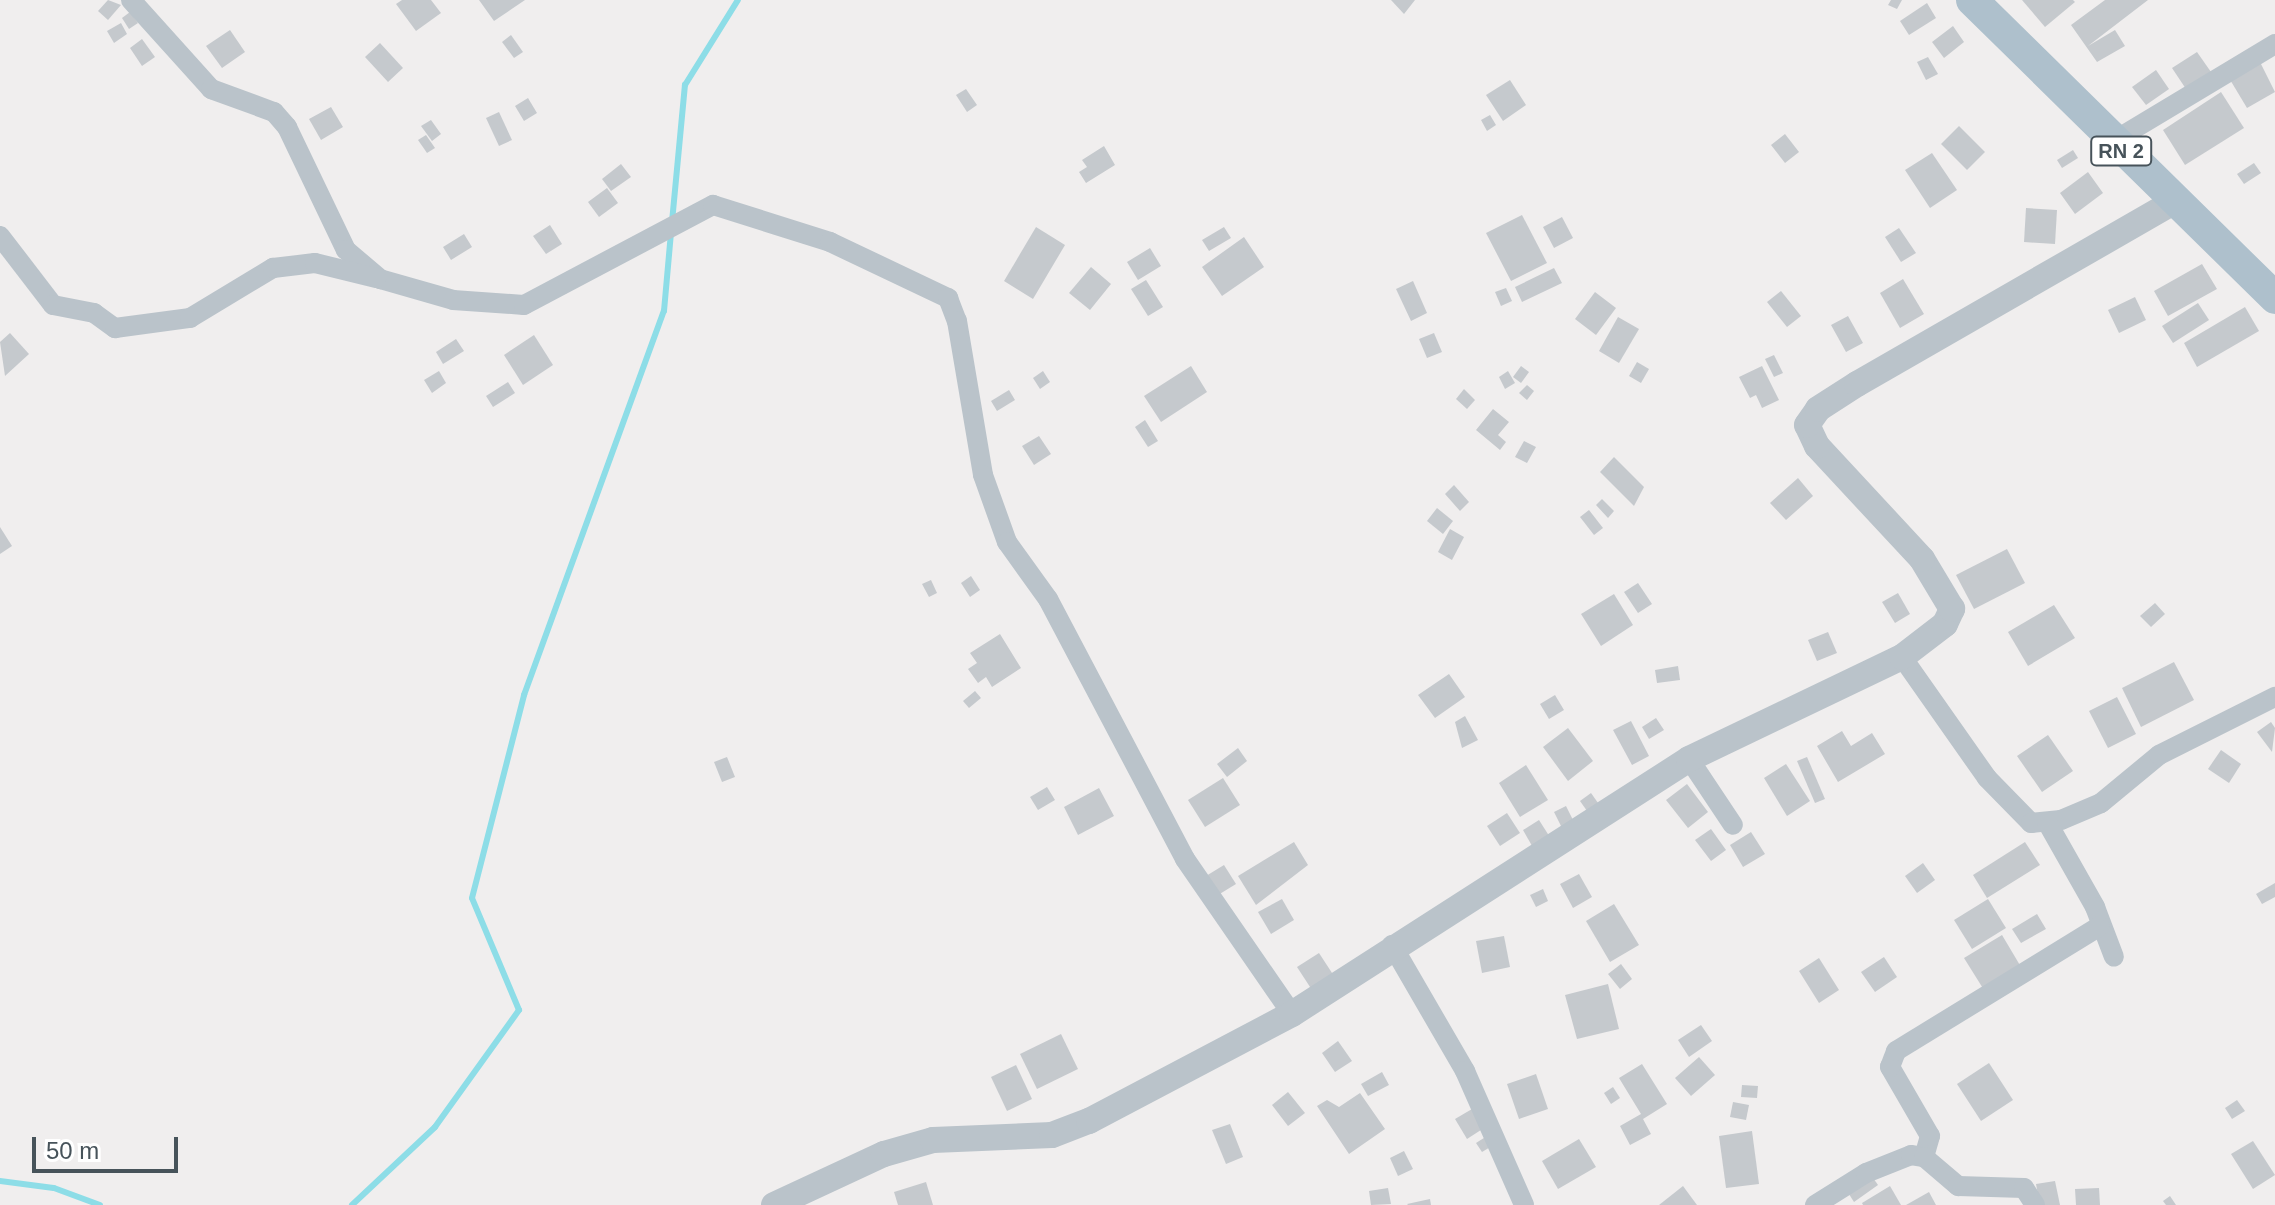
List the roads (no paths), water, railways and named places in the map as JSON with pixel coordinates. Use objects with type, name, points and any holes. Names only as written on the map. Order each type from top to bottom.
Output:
[{"type":"main road","name":"RN 2","points":[[1972,0],[2173,202],[2275,298]]},
{"type":"street","points":[[131,0],[211,89],[274,112],[287,127],[346,250],[380,279]]},
{"type":"street","points":[[2112,142],[2275,44]]},
{"type":"street","points":[[774,1205],[884,1154],[933,1140],[1052,1135],[1089,1121],[1292,1014],[1392,945],[1612,813],[1689,759],[1902,657],[1945,624],[1952,609],[1922,559],[1817,446],[1807,425],[1818,409],[1857,384],[2173,202]]},
{"type":"street","points":[[0,236],[53,305],[94,313],[115,328],[190,318],[273,268],[315,263],[453,300],[524,305],[713,205],[830,242],[948,298],[957,321],[983,475],[1007,542],[1048,599],[1185,859],[1292,1014]]},
{"type":"street","points":[[1902,657],[1987,778],[2031,823],[2047,822],[2101,803],[2159,755],[2275,697]]},
{"type":"street","points":[[1689,759],[1733,825]]},
{"type":"street","points":[[2047,822],[2095,907],[2114,957]]},
{"type":"street","points":[[1924,1157],[1930,1136],[1890,1067],[1896,1051],[2100,926]]},
{"type":"street","points":[[1392,945],[1465,1071],[1524,1205]]},
{"type":"street","points":[[1815,1205],[1866,1173],[1911,1155],[1924,1157],[1958,1186],[2024,1188],[2035,1205]]},
{"type":"waterway","points":[[672,222],[685,85],[738,0]]},
{"type":"waterway","points":[[352,1205],[435,1127],[519,1010],[472,898],[524,695],[664,311],[671,233]]},
{"type":"waterway","points":[[0,1181],[54,1188],[100,1205]]}]
